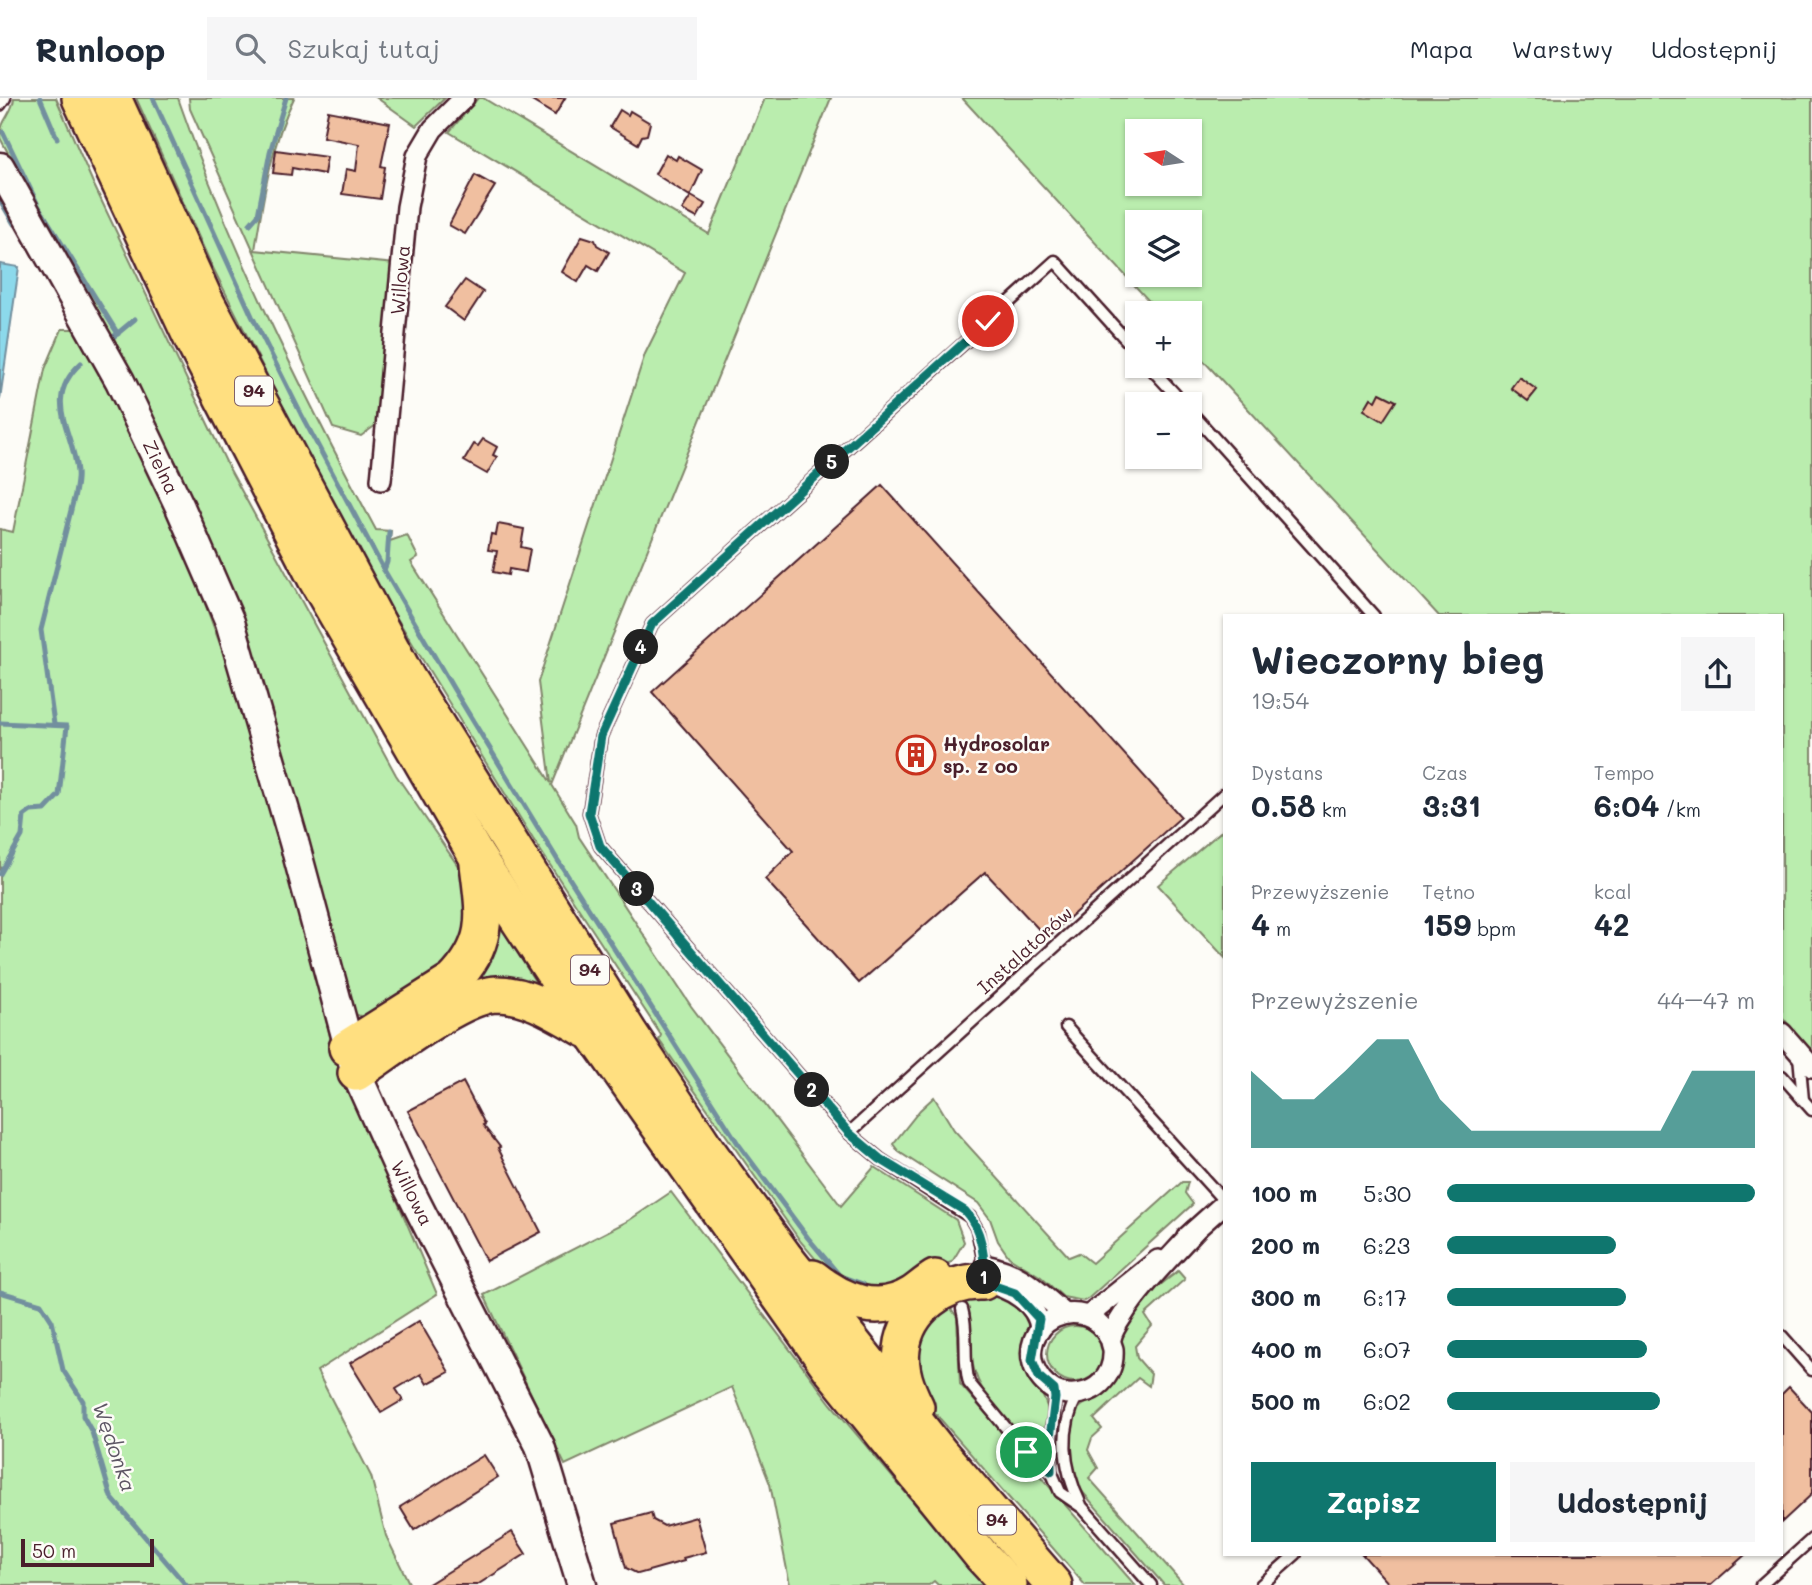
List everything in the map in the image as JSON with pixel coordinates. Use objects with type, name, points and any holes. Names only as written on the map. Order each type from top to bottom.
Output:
[{"type":"highway","name":"94","points":[[80,98],[193,341],[316,579],[477,857],[593,1033],[830,1368],[981,1555],[1010,1585]]},
{"type":"highway","name":"94","points":[[113,98],[205,300],[407,678],[630,1034],[707,1150],[784,1255],[941,1454],[1054,1585]]},
{"type":"highway","points":[[351,1060],[466,968],[479,945],[483,928],[484,911],[477,857]]},
{"type":"highway","points":[[351,1060],[475,1000],[496,994],[536,1003],[593,1033]]},
{"type":"highway","points":[[784,1255],[832,1293],[864,1306],[891,1305],[951,1271],[984,1273]]},
{"type":"highway","points":[[941,1454],[908,1390],[902,1368],[902,1348],[912,1320],[932,1298],[984,1273]]},
{"type":"street","name":"Willowa","points":[[382,480],[407,207],[417,156],[433,129],[464,98]]},
{"type":"street","name":"Zielna","points":[[0,167],[120,381],[180,508],[230,622],[279,787]]},
{"type":"street","name":"Willowa","points":[[279,787],[351,1060],[401,1174],[540,1446],[582,1585]]},
{"type":"street","points":[[1783,1034],[1812,1067]]},
{"type":"street","points":[[1088,1316],[1223,1205]]},
{"type":"street","points":[[1111,1339],[1106,1331],[1088,1316],[1065,1314],[1045,1324],[1040,1330],[1034,1343],[1032,1360],[1039,1377],[1054,1390],[1078,1394],[1091,1390],[1108,1374],[1112,1363],[1111,1339],[1124,1313],[1195,1230]]},
{"type":"street","points":[[984,1273],[1003,1269],[1031,1283],[1065,1314]]},
{"type":"street","points":[[984,1273],[1026,1301],[1039,1319],[1040,1330]]},
{"type":"lane","points":[[0,105],[5,98]]},
{"type":"lane","points":[[984,1273],[977,1229],[965,1211],[880,1159],[849,1133],[600,846],[589,813],[601,736],[652,624],[1055,261],[1125,339]]},
{"type":"lane","points":[[1160,378],[1173,392]]},
{"type":"lane","points":[[1202,424],[1372,614]]},
{"type":"lane","name":"Instalatorów","points":[[849,1133],[1223,795]]},
{"type":"lane","points":[[1066,1027],[1223,1201]]},
{"type":"lane","points":[[1799,1052],[1803,1100]]},
{"type":"lane","points":[[1783,1077],[1812,1110]]},
{"type":"lane","points":[[962,1309],[965,1319],[965,1369],[969,1383],[1026,1452],[1051,1471]]},
{"type":"lane","points":[[1783,1337],[1812,1370]]},
{"type":"lane","points":[[1054,1390],[1050,1438],[1051,1471],[1060,1492],[1083,1508],[1151,1585]]},
{"type":"lane","points":[[1078,1394],[1064,1440],[1065,1466],[1083,1508]]},
{"type":"lane","points":[[1761,1585],[1812,1539]]},
{"type":"lane","points":[[1261,1585],[1294,1556]]},
{"type":"green space","points":[[14,98],[56,98],[93,183],[228,466],[396,775],[460,869],[473,906],[467,951],[369,1019],[357,1015],[350,1007],[245,645],[180,470],[0,138]]},
{"type":"green space","points":[[136,98],[178,98],[220,209],[268,318],[376,530],[391,531],[390,541],[407,535],[418,557],[411,562],[551,783],[538,682],[645,354],[685,273],[449,132],[478,98],[483,98],[709,234],[765,98],[831,98],[552,785],[576,824],[579,837],[691,1006],[841,1206],[874,1167],[956,1220],[964,1242],[952,1262],[929,1269],[889,1294],[829,1275],[801,1242],[659,1040],[661,1035],[533,839],[390,607],[294,429],[210,262]]},
{"type":"green space","points":[[189,98],[294,98],[274,153],[255,250],[395,264],[380,422],[361,436],[333,428],[190,109]]},
{"type":"green space","points":[[377,98],[445,98],[416,126]]},
{"type":"green space","points":[[962,98],[1812,98],[1812,1051],[1783,1018],[1783,614],[1437,614],[1202,359],[1202,301],[1149,301],[1136,287],[1202,287],[1202,210],[1125,210],[1125,275]]},
{"type":"green space","points":[[62,329],[77,329],[132,433],[180,536],[227,663],[292,870],[333,1050],[437,1294],[317,1371],[371,1476],[386,1536],[410,1585],[0,1585],[0,529],[13,532],[45,369]]},
{"type":"green space","points":[[1223,830],[1223,956],[1158,885]]},
{"type":"green space","points":[[491,910],[546,999],[455,988]]},
{"type":"green space","points":[[934,1097],[954,1130],[1069,1257],[1079,1253],[1092,1263],[1182,1182],[1188,1182],[1185,1193],[1193,1204],[1089,1298],[1084,1301],[1063,1297],[1041,1277],[1009,1257],[998,1241],[990,1219],[978,1203],[899,1152],[893,1144]]},
{"type":"green space","points":[[671,1192],[831,1404],[983,1585],[938,1585],[934,1581],[929,1585],[790,1585],[770,1484],[732,1387],[565,1465],[484,1295],[628,1221]]},
{"type":"green space","points":[[1178,1271],[1185,1279],[1145,1315],[1152,1326],[1135,1346],[1137,1358],[1151,1374],[1149,1386],[1138,1378],[1094,1419],[1102,1429],[1092,1438],[1088,1450],[1098,1468],[1089,1478],[1184,1585],[1164,1585],[1079,1488],[1071,1459],[1070,1438],[1078,1409],[1109,1387],[1120,1373],[1122,1336],[1129,1317],[1144,1299]]},
{"type":"green space","points":[[985,1290],[1014,1301],[1030,1320],[1029,1335],[1040,1389],[1048,1409],[1041,1449],[1033,1451],[1005,1420],[988,1398],[975,1374],[971,1353],[971,1325],[965,1301]]},
{"type":"green space","points":[[947,1303],[957,1317],[960,1384],[1135,1585],[1085,1585],[914,1389],[922,1319]]},
{"type":"green space","points":[[1075,1326],[1086,1328],[1095,1334],[1101,1343],[1101,1365],[1095,1374],[1086,1380],[1075,1382],[1064,1380],[1055,1374],[1049,1365],[1047,1354],[1049,1343],[1055,1334],[1064,1328]]},
{"type":"water","points":[[0,264],[19,267],[0,399]]},
{"type":"building","points":[[527,98],[565,98],[555,115]]},
{"type":"building","points":[[620,110],[628,115],[630,111],[650,123],[647,135],[642,136],[638,144],[610,127]]},
{"type":"building","points":[[328,111],[390,123],[381,166],[385,167],[380,199],[342,194],[346,169],[356,171],[359,144],[323,137]]},
{"type":"building","points":[[276,150],[327,157],[324,174],[292,168],[291,175],[273,173]]},
{"type":"building","points":[[666,154],[676,160],[678,156],[702,170],[690,196],[655,174]]},
{"type":"building","points":[[475,175],[495,186],[465,234],[449,225]]},
{"type":"building","points":[[691,196],[705,204],[697,218],[682,210]]},
{"type":"building","points":[[582,236],[595,240],[597,245],[609,252],[598,271],[588,265],[578,282],[562,272]]},
{"type":"building","points":[[465,280],[483,292],[464,321],[445,307]]},
{"type":"building","points":[[1519,377],[1537,390],[1528,401],[1511,388]]},
{"type":"building","points":[[1380,393],[1396,401],[1383,421],[1364,410],[1371,398],[1376,401]]},
{"type":"building","points":[[483,439],[497,447],[493,455],[497,457],[487,474],[464,461],[474,444],[478,446]]},
{"type":"building","name":"Hydrosolar sp. z oo","points":[[882,485],[1181,817],[1047,938],[985,872],[859,983],[765,879],[793,851],[652,692]]},
{"type":"building","points":[[498,524],[524,529],[521,547],[530,549],[526,572],[509,569],[508,575],[493,572],[497,551],[488,550],[491,534],[496,535]]},
{"type":"building","points":[[463,1082],[485,1124],[483,1125],[500,1147],[498,1148],[541,1232],[486,1261],[408,1111]]},
{"type":"building","points":[[419,1321],[449,1372],[427,1384],[421,1374],[396,1389],[403,1400],[381,1413],[350,1363]]},
{"type":"building","points":[[1789,1387],[1812,1412],[1812,1494],[1783,1521],[1783,1393]]},
{"type":"building","points":[[484,1455],[498,1477],[414,1530],[400,1507]]},
{"type":"building","points":[[651,1513],[653,1520],[664,1526],[696,1517],[706,1552],[638,1574],[626,1568],[614,1523]]},
{"type":"building","points":[[512,1532],[526,1554],[477,1585],[427,1585]]},
{"type":"building","points":[[1364,1556],[1744,1556],[1711,1585],[1390,1585]]},
{"type":"waterway","points":[[40,98],[57,138]]},
{"type":"waterway","points":[[153,98],[252,316],[301,414],[384,570],[453,688],[557,859],[739,1145],[808,1238],[840,1276],[863,1284]]},
{"type":"waterway","points":[[250,224],[258,215],[270,152],[286,98]]},
{"type":"waterway","points":[[3,132],[39,207],[118,334]]},
{"type":"waterway","points":[[0,200],[14,224]]},
{"type":"waterway","points":[[112,338],[135,319]]},
{"type":"waterway","points":[[54,724],[41,630],[77,480],[75,457],[61,403],[69,377],[81,363]]},
{"type":"waterway","points":[[384,570],[389,532]]},
{"type":"waterway","name":"Wędonka","points":[[0,723],[67,726],[59,795],[45,810],[31,811],[24,816],[22,836],[0,874]]},
{"type":"waterway","name":"Wędonka","points":[[0,1292],[41,1304],[52,1321],[63,1370],[83,1401],[83,1416],[92,1432],[111,1497],[186,1585]]},
{"type":"place","name":"Hydrosolar sp. z oo","points":[[916,755]]},
{"type":"route","points":[[988,321],[652,624],[601,736],[589,813],[600,846],[849,1133],[880,1159],[965,1211],[970,1217],[977,1229],[985,1265],[983,1282],[1005,1287],[1015,1293],[1026,1301],[1039,1319],[1040,1330],[1034,1343],[1032,1360],[1039,1377],[1054,1390],[1050,1438],[1051,1471],[1026,1452]]}]
